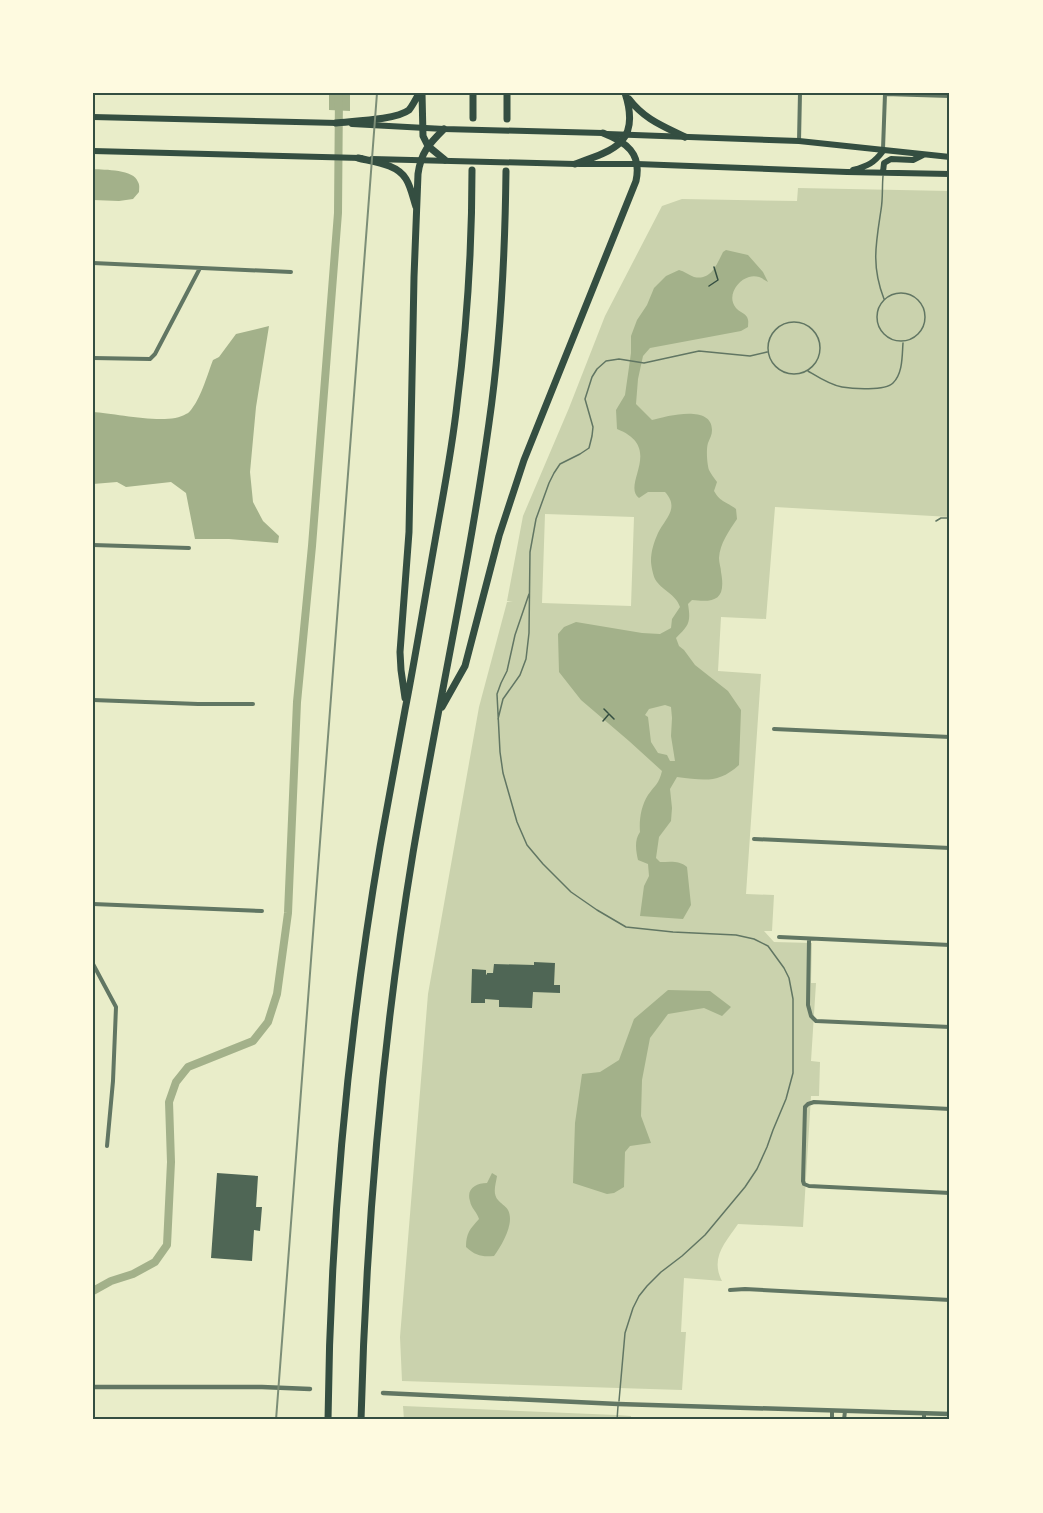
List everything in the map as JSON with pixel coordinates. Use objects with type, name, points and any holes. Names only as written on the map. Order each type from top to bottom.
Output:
[{"type":"highway","points":[[336,123],[400,114],[410,109],[421,93]]},
{"type":"highway","points":[[421,93],[423,136],[428,146],[444,160]]},
{"type":"highway","points":[[473,93],[473,118]]},
{"type":"highway","points":[[507,93],[507,119]]},
{"type":"highway","points":[[625,93],[647,118],[686,137]]},
{"type":"highway","points":[[575,164],[614,149],[624,138],[630,116],[625,93]]},
{"type":"highway","points":[[406,707],[400,652],[409,532],[418,174],[421,160],[428,146],[444,129]]},
{"type":"highway","points":[[439,712],[465,666],[499,536],[518,477],[536,426],[637,174],[637,164],[624,138],[603,133]]},
{"type":"highway","points":[[358,158],[390,166],[405,177],[417,212]]},
{"type":"highway","points":[[328,1418],[336,1215],[352,1044],[374,885],[445,488],[457,407],[468,292],[472,170]]},
{"type":"highway","points":[[361,1418],[372,1179],[386,1046],[411,867],[476,506],[490,414],[501,298],[506,171]]},
{"type":"main road","points":[[93,117],[603,133]]},
{"type":"main road","points":[[624,138],[686,137],[799,141],[950,157]]},
{"type":"main road","points":[[93,150],[308,158],[637,164],[950,174]]},
{"type":"main road","points":[[847,172],[866,167],[877,160],[883,151]]},
{"type":"main road","points":[[883,172],[884,163],[891,159],[913,160],[924,155]]},
{"type":"street","points":[[799,141],[800,93]]},
{"type":"street","points":[[883,151],[885,94],[950,96]]},
{"type":"street","points":[[93,263],[291,272]]},
{"type":"street","points":[[93,358],[150,359],[155,354],[200,268]]},
{"type":"street","points":[[93,545],[189,548]]},
{"type":"street","points":[[93,700],[253,704]]},
{"type":"street","points":[[774,729],[950,737]]},
{"type":"street","points":[[754,839],[950,848]]},
{"type":"street","points":[[93,904],[262,911]]},
{"type":"street","points":[[779,937],[950,945]]},
{"type":"street","points":[[809,939],[808,1005],[816,1021],[950,1027]]},
{"type":"street","points":[[93,964],[116,1006],[113,1081],[107,1146]]},
{"type":"street","points":[[950,1109],[814,1102],[808,1104],[806,1107],[803,1181],[808,1186],[950,1192]]},
{"type":"street","points":[[730,1290],[950,1300]]},
{"type":"street","points":[[93,1387],[310,1389]]},
{"type":"street","points":[[383,1393],[618,1404],[950,1414]]},
{"type":"street","points":[[832,1411],[832,1420]]},
{"type":"street","points":[[844,1420],[845,1411]]},
{"type":"street","points":[[924,1414],[924,1420]]},
{"type":"lane","points":[[883,172],[882,207],[876,237],[875,264],[884,299]]},
{"type":"lane","points":[[899,293],[915,297],[920,302],[926,316],[925,324],[917,336],[903,342],[888,339],[882,334],[876,320],[876,312],[884,299],[899,293]]},
{"type":"lane","points":[[791,321],[800,322],[815,332],[819,339],[819,357],[807,370],[791,374],[774,366],[768,352],[768,343],[770,335],[776,328],[791,321]]},
{"type":"lane","points":[[807,370],[818,378],[841,387],[884,388],[893,383],[902,368],[903,342]]},
{"type":"lane","points":[[498,722],[503,699],[520,675],[526,659],[529,633],[530,552],[536,519],[549,483],[560,464],[589,448],[593,427],[585,399],[597,369],[606,361],[619,359],[644,363],[699,351],[750,356],[768,352]]},
{"type":"lane","points":[[936,521],[941,518],[950,518]]},
{"type":"lane","points":[[529,594],[515,635],[507,671],[497,694],[503,773],[517,822],[527,845],[571,892],[626,927],[736,935],[754,939],[768,946],[789,978],[792,988],[793,1073],[786,1099],[767,1147],[757,1169],[745,1187],[705,1235],[656,1276],[639,1296],[630,1314],[625,1333],[617,1420]]},
{"type":"path","points":[[709,286],[718,280],[714,267]]},
{"type":"path","points":[[604,709],[614,719]]},
{"type":"path","points":[[603,721],[609,714]]},
{"type":"shaded area","points":[[329,93],[350,93],[350,111],[329,110]]},
{"type":"shaded area","points":[[93,169],[125,172],[131,175],[139,183],[139,192],[133,199],[93,200]]},
{"type":"shaded area","points":[[798,188],[950,191],[950,517],[775,507],[766,619],[721,617],[718,671],[761,674],[746,894],[774,895],[772,931],[764,931],[774,942],[812,943],[811,983],[816,983],[811,1061],[820,1062],[819,1096],[811,1096],[803,1227],[738,1224],[724,1244],[718,1258],[722,1281],[684,1278],[681,1332],[686,1332],[682,1390],[402,1381],[400,1337],[428,994],[479,707],[507,602],[513,602],[507,601],[523,516],[605,316],[662,206],[682,199],[797,201]],"holes":[[[545,514],[634,517],[631,606],[542,603]]]},
{"type":"shaded area","points":[[726,250],[748,255],[763,272],[768,282],[759,277],[749,277],[741,281],[735,289],[733,303],[747,317],[748,327],[741,331],[650,348],[643,356],[636,404],[652,420],[668,416],[697,414],[710,422],[712,432],[707,446],[707,456],[709,470],[717,482],[714,491],[721,500],[736,509],[737,519],[721,547],[719,560],[722,588],[720,594],[713,600],[692,600],[688,604],[688,623],[676,638],[679,646],[695,665],[728,691],[741,710],[739,765],[717,778],[703,780],[677,777],[670,789],[671,821],[659,837],[656,858],[660,862],[678,862],[687,867],[691,905],[683,919],[640,916],[644,886],[649,876],[648,864],[638,860],[636,842],[640,832],[640,818],[644,804],[662,771],[581,700],[559,672],[558,634],[564,627],[576,622],[642,633],[660,634],[671,628],[672,619],[680,607],[655,579],[651,561],[655,540],[670,513],[671,503],[665,492],[648,492],[639,498],[635,492],[640,455],[638,446],[631,437],[617,429],[616,410],[625,395],[631,336],[654,288],[666,276],[679,270],[700,278],[709,274]],"holes":[[[665,705],[671,707],[671,736],[675,761],[670,761],[667,755],[658,753],[651,742],[648,717],[645,715],[649,709]]]},
{"type":"shaded area","points":[[269,326],[256,407],[250,472],[253,502],[263,521],[279,536],[278,543],[195,539],[186,493],[171,482],[126,487],[117,482],[93,484],[93,412],[154,419],[167,419],[187,414],[199,397],[213,360],[219,357],[236,334]]},
{"type":"shaded area","points":[[668,990],[710,991],[731,1007],[722,1016],[704,1008],[668,1014],[650,1038],[642,1080],[641,1116],[651,1143],[630,1146],[625,1152],[624,1187],[614,1193],[607,1194],[573,1183],[575,1123],[582,1074],[600,1072],[619,1060],[634,1019]]},
{"type":"shaded area","points":[[492,1173],[497,1176],[496,1197],[508,1210],[510,1221],[504,1240],[494,1256],[483,1256],[466,1247],[469,1232],[479,1219],[469,1193],[479,1184],[487,1183]]},
{"type":"shaded area","points":[[403,1406],[616,1415],[631,1416],[631,1420],[404,1420]]},
{"type":"building","points":[[534,962],[555,963],[554,985],[560,985],[560,993],[533,992],[532,1008],[499,1007],[499,1000],[485,999],[485,1003],[471,1003],[472,969],[486,970],[487,975],[487,973],[493,973],[494,964],[534,965]]},
{"type":"building","points":[[217,1173],[258,1176],[256,1207],[262,1207],[260,1231],[254,1230],[252,1261],[211,1258]]},
{"type":"waterway","points":[[93,1291],[155,1262],[167,1245],[171,1162],[169,1102],[176,1082],[188,1067],[253,1041],[268,1022],[277,994],[288,913],[297,702],[312,546],[338,213],[339,93]]},
{"type":"railway","points":[[276,1420],[377,93]]}]
